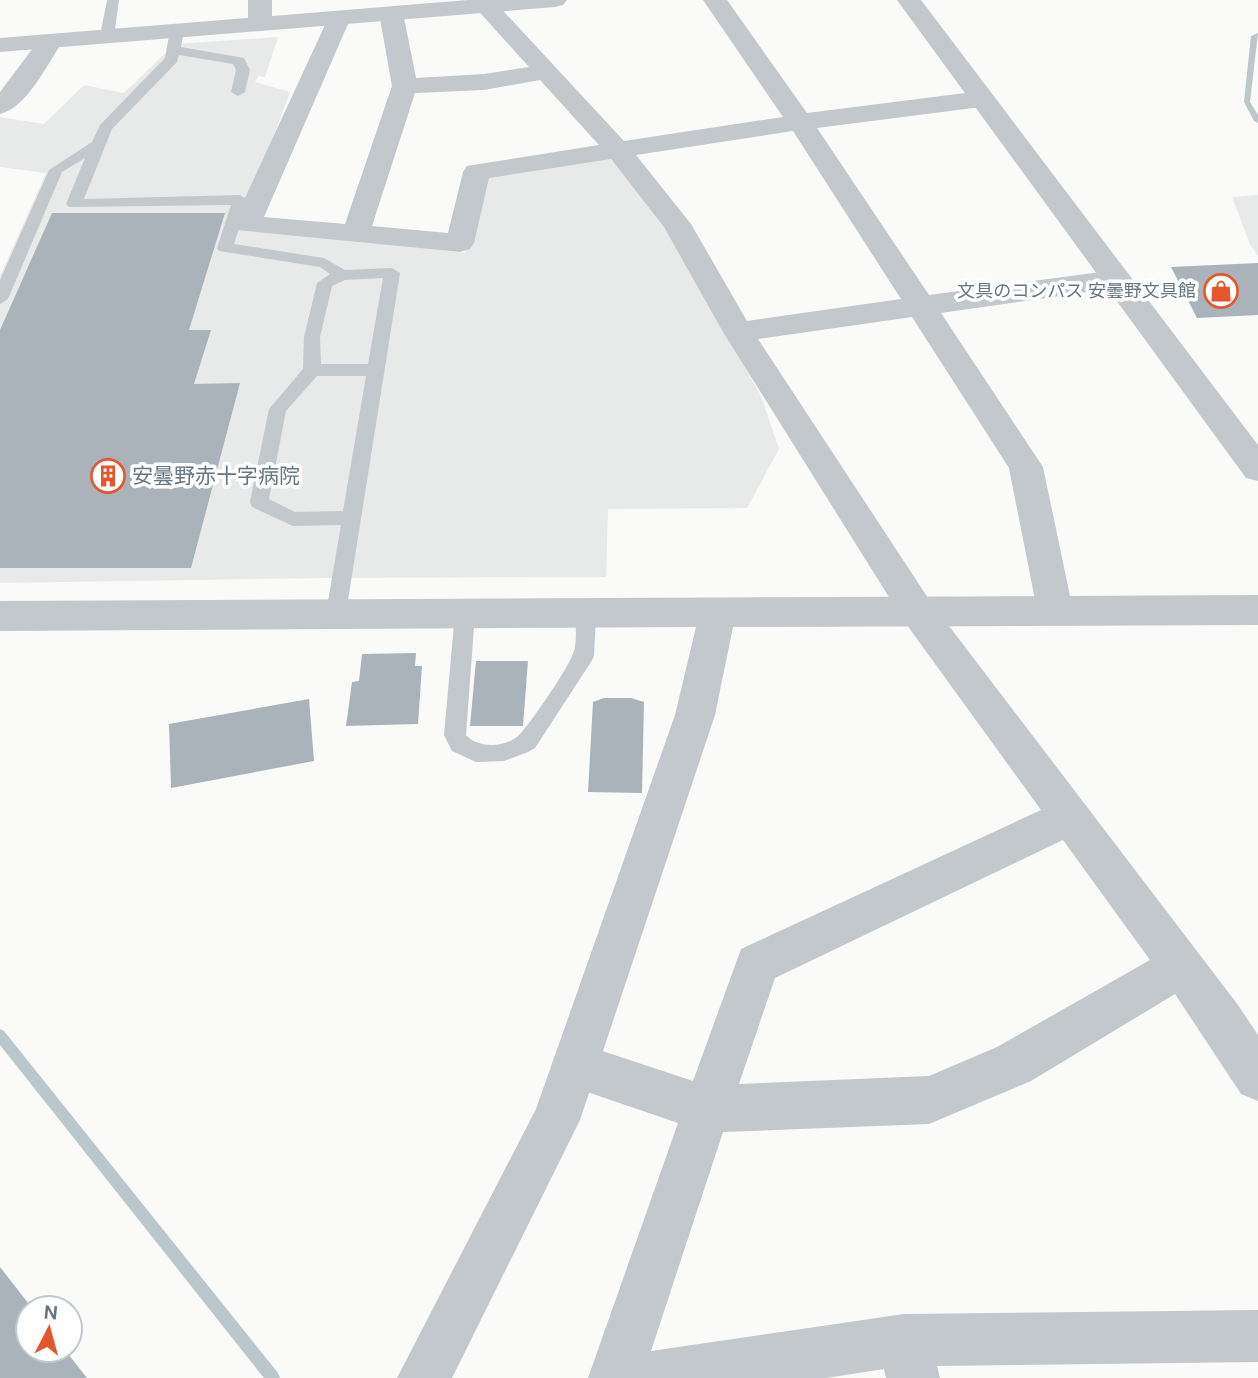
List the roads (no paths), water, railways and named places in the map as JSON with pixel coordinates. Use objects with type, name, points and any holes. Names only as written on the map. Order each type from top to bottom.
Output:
[{"type":"street","points":[[0,45],[107,36],[175,39],[260,12],[340,17],[547,0]]},
{"type":"street","points":[[715,0],[800,122],[1026,467],[1055,610]]},
{"type":"street","points":[[909,0],[1258,469]]},
{"type":"street","points":[[486,6],[617,149],[677,224],[738,332],[917,611],[1222,1021],[1258,1077]]},
{"type":"street","points":[[356,233],[405,86],[391,13]]},
{"type":"street","points":[[340,17],[247,224],[460,243],[477,172],[800,122],[981,99]]},
{"type":"street","points":[[0,106],[16,91],[51,41]]},
{"type":"street","points":[[405,86],[484,82],[546,72]]},
{"type":"street","points":[[738,332],[1116,279]]},
{"type":"street","points":[[0,616],[1258,610]]},
{"type":"street","points":[[424,1378],[556,1121],[695,715],[718,612]]},
{"type":"street","points":[[615,1378],[757,964],[1069,817]]},
{"type":"street","points":[[575,1065],[707,1109],[929,1100],[1014,1064],[1181,966]]},
{"type":"street","points":[[647,1378],[1258,1336]]},
{"type":"lane","points":[[107,36],[113,0]]},
{"type":"lane","points":[[175,39],[194,55],[221,55],[239,61],[243,70],[238,92]]},
{"type":"lane","points":[[175,39],[172,60],[105,128],[74,204],[240,200],[225,248],[324,264],[342,275]]},
{"type":"lane","points":[[0,299],[56,170],[96,145]]},
{"type":"lane","points":[[336,613],[352,518],[392,272],[342,275],[326,283],[312,337],[312,370],[278,409],[259,502],[293,519],[352,518]]},
{"type":"lane","points":[[312,370],[376,370]]},
{"type":"lane","points":[[466,613],[455,735],[461,746],[487,753],[518,748],[527,741],[584,656],[586,613]]},
{"type":"waterway","points":[[1258,35],[1254,36],[1247,102],[1258,121]]},
{"type":"waterway","points":[[0,1035],[273,1378]]},
{"type":"place","name":"文具のコンパス 安曇野文具館","points":[[1221,291]]},
{"type":"place","name":"安曇野赤十字病院","points":[[108,476]]}]
